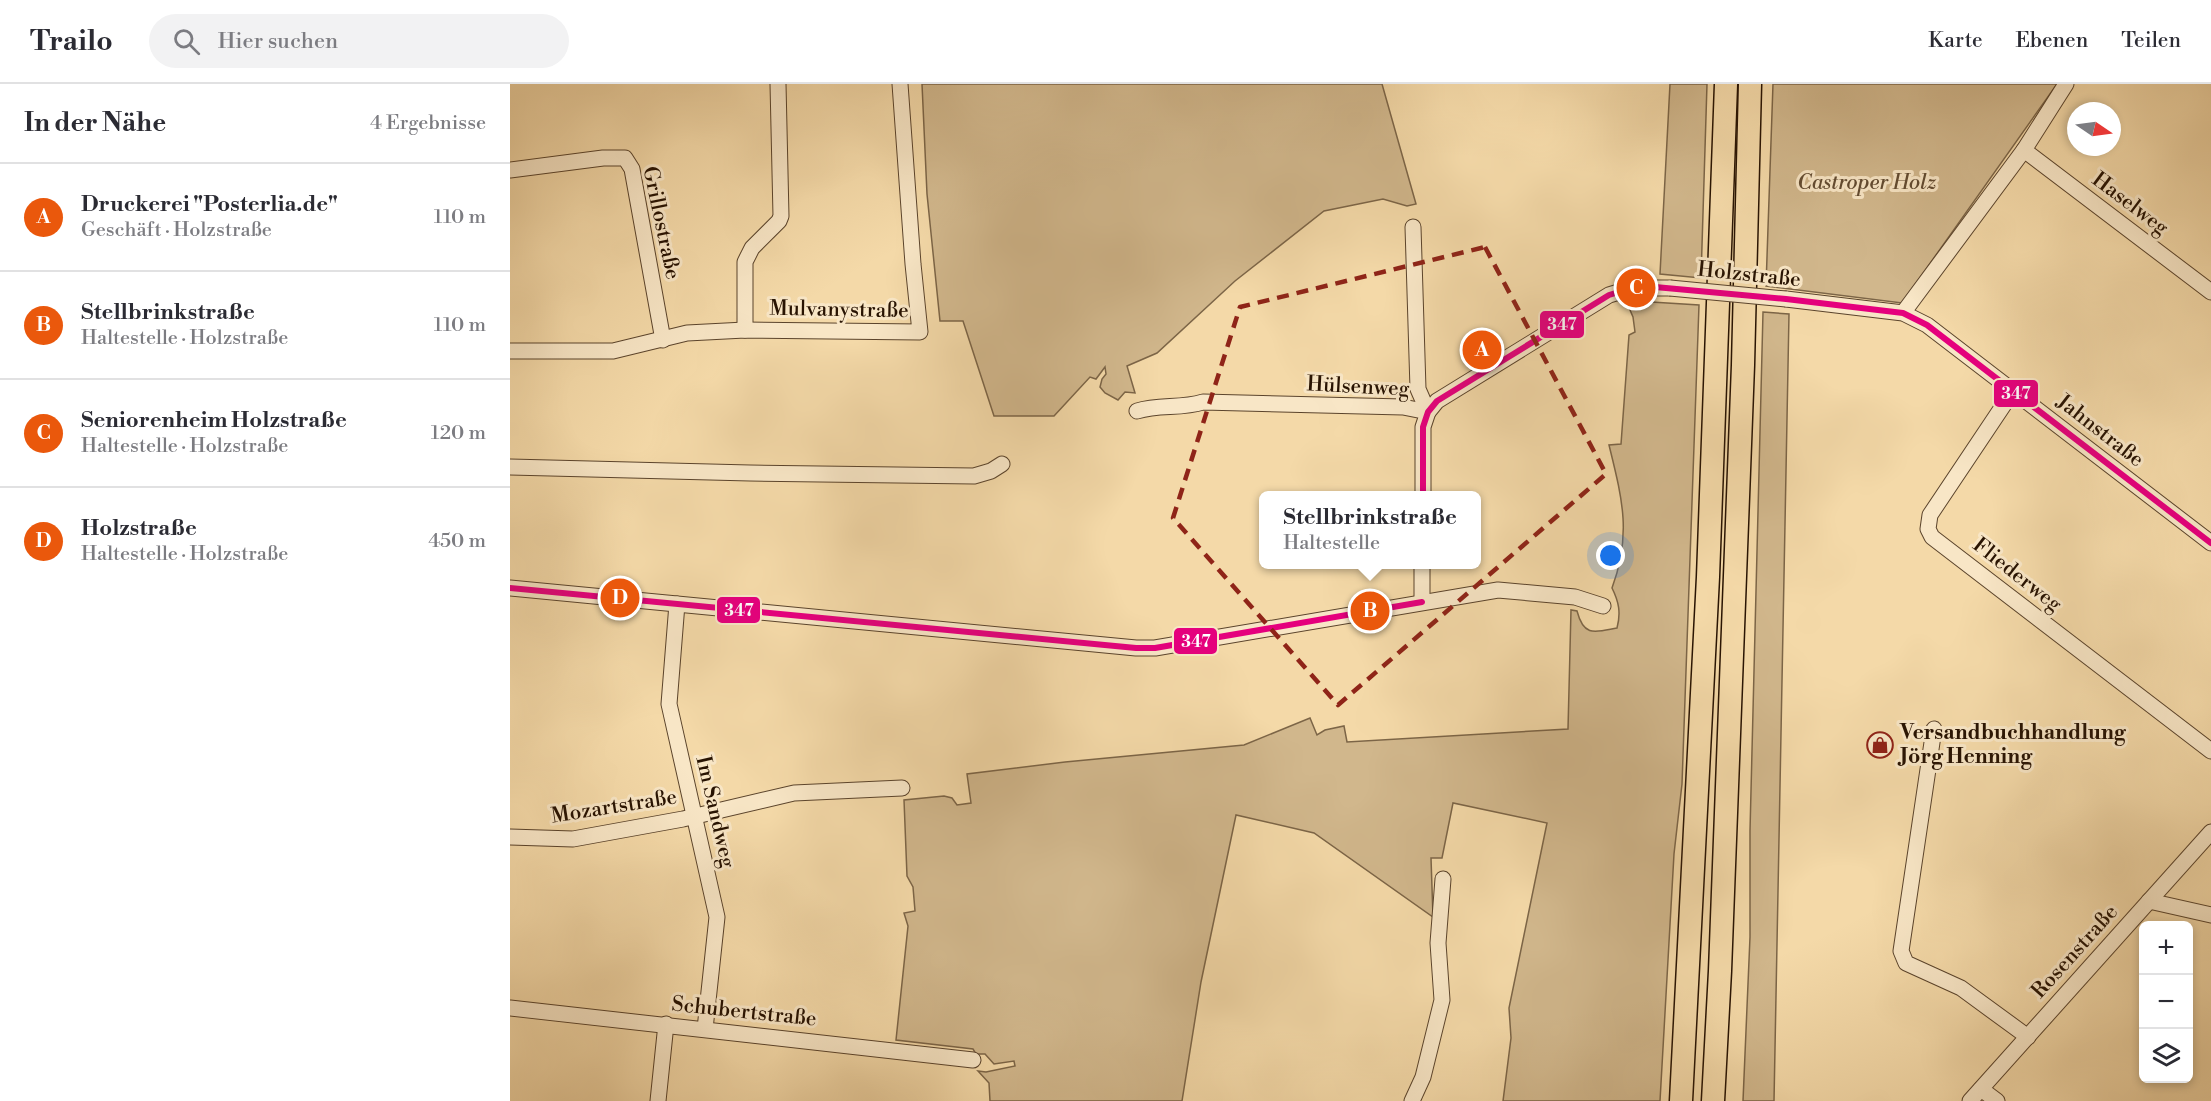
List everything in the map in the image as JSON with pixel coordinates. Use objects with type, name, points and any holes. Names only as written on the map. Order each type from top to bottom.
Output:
[{"type":"highway","points":[[1682,1101],[1709,565],[1726,84]]},
{"type":"highway","points":[[1713,1101],[1746,282],[1750,84]]},
{"type":"street","points":[[745,330],[745,262],[752,248],[779,221],[781,216],[778,84]]},
{"type":"street","name":"Mulvanystraße","points":[[510,351],[613,351],[687,333],[745,330],[920,332],[900,84]]},
{"type":"street","points":[[1903,314],[2024,150],[2066,84]]},
{"type":"street","name":"Haselweg","points":[[2024,150],[2211,292]]},
{"type":"street","name":"Grillostraße","points":[[510,170],[603,158],[625,158],[632,169],[663,340]]},
{"type":"street","name":"Hülsenweg","points":[[1413,228],[1418,389],[1428,412]]},
{"type":"street","name":"Holzstraße","points":[[1428,412],[1437,401],[1609,296],[1632,288],[1670,288],[1786,299],[1903,314]]},
{"type":"street","name":"Jahnstraße","points":[[1903,314],[1927,325],[2211,543]]},
{"type":"street","name":"Fliederweg","points":[[2013,391],[1930,515],[1928,529],[1932,537],[2211,751]]},
{"type":"street","name":"Hülsenweg","points":[[1137,411],[1150,407],[1188,407],[1203,402],[1403,407],[1428,412]]},
{"type":"street","points":[[1423,491],[1424,427],[1428,412]]},
{"type":"street","points":[[510,466],[750,473],[974,476],[991,471],[1002,464]]},
{"type":"street","points":[[1422,569],[1422,602]]},
{"type":"street","points":[[510,588],[1136,648],[1155,648],[1498,590],[1575,597],[1603,606]]},
{"type":"street","name":"Im Sandweg","points":[[677,604],[669,704],[717,917],[705,1029]]},
{"type":"street","points":[[1934,729],[1901,951],[1906,963],[1961,988],[2028,1037]]},
{"type":"street","name":"Mozartstraße","points":[[510,837],[573,839],[693,816],[794,793],[903,788]]},
{"type":"street","name":"Rosenstraße","points":[[1971,1101],[2211,832]]},
{"type":"street","points":[[1412,1101],[1423,1077],[1442,1000],[1438,943],[1443,879]]},
{"type":"street","points":[[2149,901],[2211,915]]},
{"type":"street","name":"Schubertstraße","points":[[510,1008],[973,1060]]},
{"type":"street","points":[[658,1101],[666,1024]]},
{"type":"street","points":[[1981,1089],[1997,1101]]},
{"type":"highlighted area","points":[[1485,247],[1606,474],[1338,705],[1173,518],[1240,307]]},
{"type":"green space","points":[[922,84],[1382,84],[1416,204],[1407,206],[1383,199],[1324,211],[1235,281],[1157,353],[1127,366],[1135,393],[1125,392],[1118,400],[1105,393],[1100,387],[1106,374],[1105,367],[1096,379],[1090,377],[1054,416],[994,416],[963,321],[940,321],[927,194]]},
{"type":"green space","points":[[1670,84],[1707,84],[1701,278],[1660,274]]},
{"type":"green space","name":"Castroper Holz","points":[[1773,84],[2057,84],[1902,303],[1766,286]]},
{"type":"green space","points":[[1635,301],[1699,305],[1682,784],[1674,854],[1660,1101],[1503,1101],[1511,1038],[1509,1008],[1547,823],[1453,803],[1442,858],[1431,858],[1433,917],[1314,833],[1236,815],[1201,982],[1182,1101],[990,1101],[989,1083],[978,1071],[986,1072],[1015,1066],[1014,1061],[994,1064],[985,1054],[976,1054],[973,1049],[896,1040],[908,926],[904,913],[915,911],[913,887],[907,876],[904,800],[944,796],[952,798],[957,805],[971,803],[967,774],[1244,745],[1310,718],[1317,735],[1325,730],[1344,726],[1347,742],[1568,729],[1571,610],[1577,611],[1583,626],[1592,631],[1617,628],[1619,617],[1619,608],[1612,588],[1622,550],[1623,516],[1609,445],[1621,444],[1629,335],[1635,332],[1633,317],[1627,303]]},
{"type":"green space","points":[[1763,312],[1789,314],[1774,1101],[1743,1101],[1750,937],[1750,831]]},
{"type":"transit line","name":"347","points":[[1423,491],[1423,427],[1428,412],[1437,401],[1609,295],[1632,288],[1655,287],[1903,313],[1927,325],[2211,543]]},
{"type":"transit line","name":"347","points":[[510,588],[1136,648],[1155,648],[1422,602]]},
{"type":"place","name":"Seniorenheim Holzstraße","points":[[1636,288]]},
{"type":"place","name":"Druckerei \"Posterlia.de\"","points":[[1482,350]]},
{"type":"place","name":"Holzstraße","points":[[620,598]]},
{"type":"place","name":"Stellbrinkstraße","points":[[1370,611]]},
{"type":"place","name":"Versandbuchhandlung Jörg Henning","points":[[1880,745]]}]
